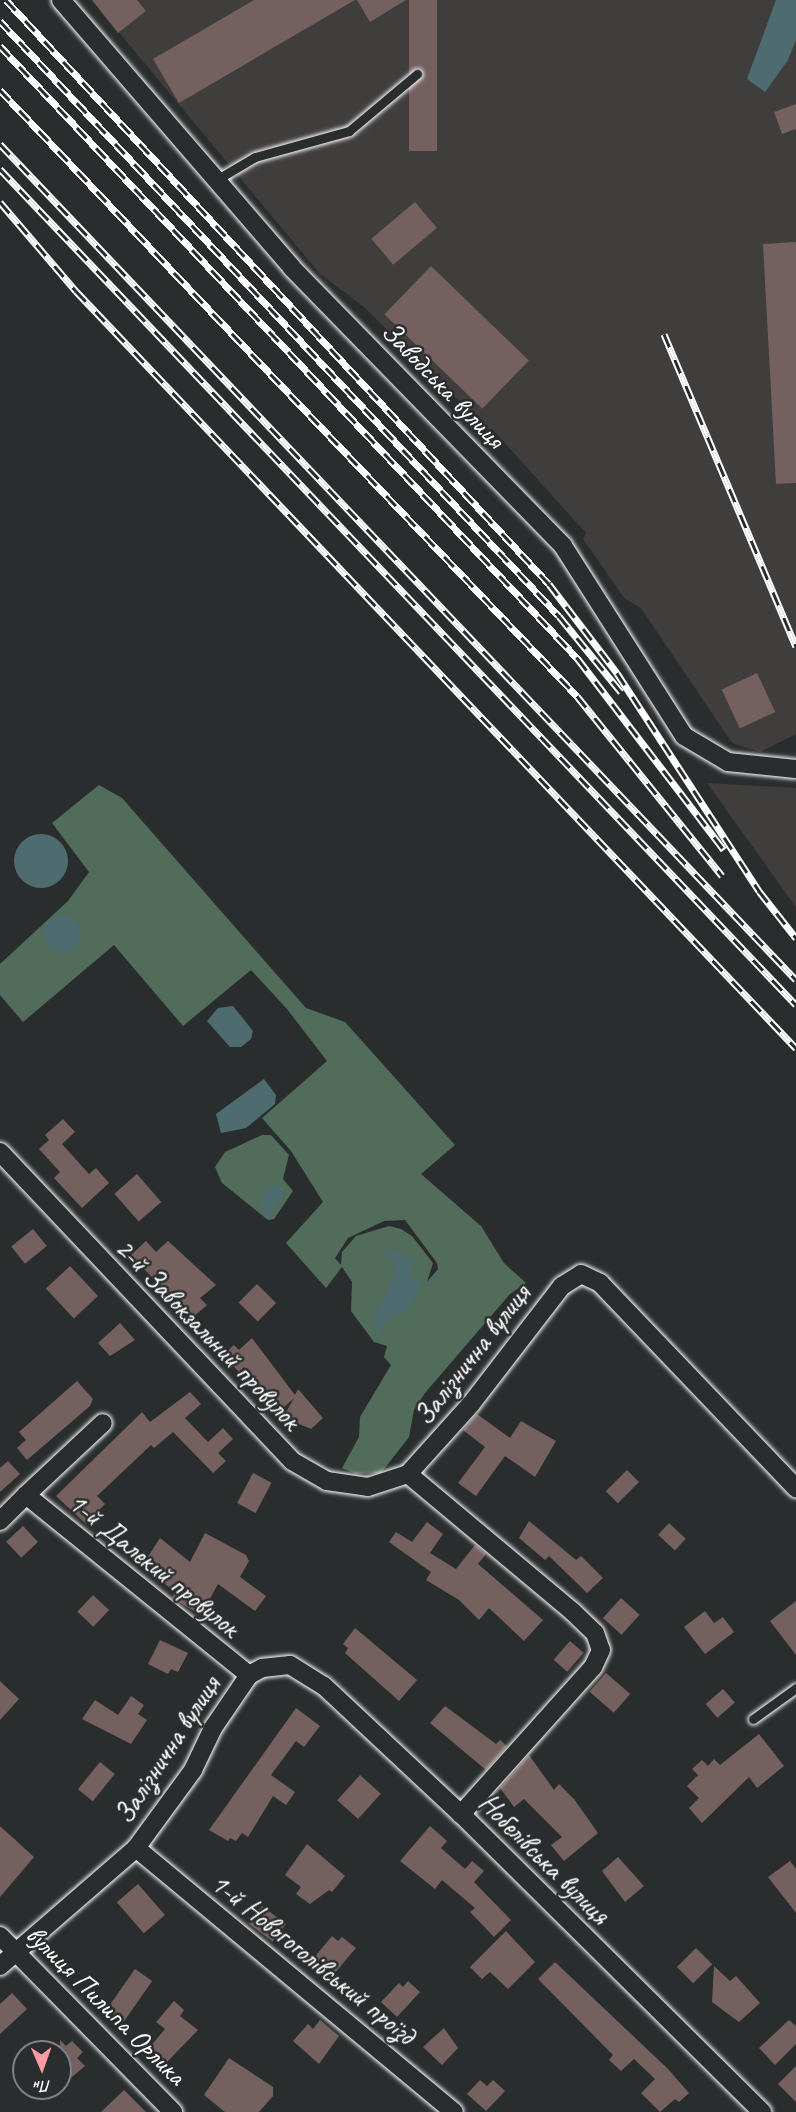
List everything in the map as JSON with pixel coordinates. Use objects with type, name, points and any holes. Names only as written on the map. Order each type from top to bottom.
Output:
[{"type":"street","name":"Заводська вулиця","points":[[61,0],[292,268],[562,546],[684,736],[728,762],[796,769]]},
{"type":"street","name":"2-й Завокзальний провулок","points":[[0,1152],[292,1461],[306,1471],[348,1486],[368,1487],[408,1474]]},
{"type":"street","name":"Залізнична вулиця","points":[[408,1474],[471,1404],[562,1286],[581,1274],[600,1283],[796,1488]]},
{"type":"street","name":"1-й Далекий провулок","points":[[0,1521],[103,1423]]},
{"type":"street","points":[[408,1474],[573,1612],[595,1634],[600,1650],[593,1667],[461,1814]]},
{"type":"street","name":"1-й Далекий провулок","points":[[26,1496],[249,1675]]},
{"type":"street","name":"Залізнична вулиця","points":[[0,1966],[136,1848],[194,1770],[213,1728],[249,1675],[275,1665]]},
{"type":"street","name":"Нобелівська вулиця","points":[[275,1665],[304,1671],[324,1686],[461,1814],[762,2112]]},
{"type":"street","name":"1-й Новогоголівський проїзд","points":[[136,1848],[454,2112]]},
{"type":"street","name":"вулиця Пилипа Орлика","points":[[0,1936],[173,2112]]},
{"type":"lane","points":[[216,180],[255,157],[349,131],[417,74]]},
{"type":"lane","points":[[753,1719],[796,1688]]},
{"type":"shaded area","points":[[92,0],[796,0],[796,734],[760,752],[732,743],[641,608],[625,599],[583,539],[586,533],[493,430],[485,427],[363,306],[320,274]]},
{"type":"shaded area","points":[[707,783],[796,788],[796,907]]},
{"type":"green space","points":[[99,785],[122,798],[306,1008],[345,1022],[455,1145],[421,1174],[481,1226],[504,1263],[526,1283],[510,1294],[425,1393],[414,1410],[409,1437],[381,1473],[356,1474],[342,1468],[359,1437],[360,1417],[391,1365],[384,1357],[387,1346],[374,1342],[351,1311],[352,1282],[342,1267],[326,1288],[286,1243],[323,1202],[291,1151],[262,1118],[327,1061],[287,1009],[251,970],[183,1026],[114,945],[23,1022],[0,995],[0,964],[68,901],[89,872],[52,823]],"holes":[[[405,1220],[437,1263],[438,1269],[427,1282],[433,1263],[412,1236],[401,1229],[389,1226],[356,1236],[342,1252],[341,1265],[335,1258],[348,1238],[384,1221]]]},
{"type":"green space","points":[[262,1135],[271,1135],[289,1155],[283,1179],[293,1191],[274,1219],[268,1220],[222,1183],[215,1167],[225,1152]]},
{"type":"water","points":[[776,0],[796,0],[796,40],[788,60],[765,92],[747,79]]},
{"type":"water","points":[[41,834],[51,836],[60,842],[66,851],[68,861],[66,871],[60,880],[51,886],[41,888],[31,886],[22,880],[16,871],[14,861],[16,851],[22,842],[31,836]]},
{"type":"water","points":[[63,916],[76,921],[81,934],[76,947],[63,952],[50,947],[45,934],[50,921]]},
{"type":"water","points":[[233,1006],[253,1031],[251,1039],[241,1047],[230,1047],[207,1021],[218,1008]]},
{"type":"water","points":[[264,1079],[276,1095],[275,1104],[246,1128],[221,1133],[216,1114]]},
{"type":"water","points":[[275,1184],[283,1188],[283,1196],[272,1209],[272,1218],[265,1218],[260,1197]]},
{"type":"water","points":[[388,1248],[414,1260],[409,1276],[423,1283],[404,1315],[393,1314],[376,1337],[374,1322],[396,1270],[383,1249]]},
{"type":"building","points":[[92,0],[137,0],[146,11],[118,33]]},
{"type":"building","points":[[254,0],[355,0],[179,103],[153,59]]},
{"type":"building","points":[[357,0],[406,0],[370,22]]},
{"type":"building","points":[[409,0],[437,0],[437,151],[409,151]]},
{"type":"building","points":[[796,104],[796,129],[782,134],[774,112]]},
{"type":"building","points":[[415,202],[437,228],[393,265],[371,239]]},
{"type":"building","points":[[796,242],[796,483],[776,484],[763,244]]},
{"type":"building","points":[[431,266],[529,360],[482,409],[384,314]]},
{"type":"building","points":[[757,673],[775,712],[740,728],[722,689]]},
{"type":"building","points":[[63,1119],[75,1132],[62,1144],[89,1174],[96,1168],[109,1183],[82,1208],[54,1178],[60,1172],[39,1149],[49,1140],[45,1135]]},
{"type":"building","points":[[137,1174],[161,1202],[139,1222],[114,1194]]},
{"type":"building","points":[[33,1229],[47,1246],[25,1264],[11,1247]]},
{"type":"building","points":[[146,1241],[156,1252],[168,1241],[216,1285],[200,1298],[207,1305],[191,1319],[131,1255]]},
{"type":"building","points":[[70,1266],[98,1296],[74,1318],[46,1289]]},
{"type":"building","points":[[257,1284],[276,1303],[258,1321],[239,1302]]},
{"type":"building","points":[[120,1323],[135,1340],[110,1356],[98,1343]]},
{"type":"building","points":[[252,1338],[295,1395],[298,1389],[323,1418],[311,1429],[299,1424],[296,1427],[285,1414],[294,1398],[281,1410],[244,1367],[239,1372],[223,1355],[234,1345],[239,1350]]},
{"type":"building","points":[[77,1381],[93,1399],[90,1406],[27,1460],[17,1448],[26,1440],[19,1432]]},
{"type":"building","points":[[190,1392],[201,1404],[185,1418],[208,1442],[223,1428],[233,1439],[218,1453],[226,1461],[213,1473],[173,1432],[154,1448],[151,1445],[97,1496],[105,1504],[86,1524],[56,1496],[142,1412],[150,1422]]},
{"type":"building","points":[[477,1414],[510,1438],[521,1421],[556,1441],[535,1477],[505,1456],[476,1496],[458,1483],[485,1447],[463,1430]]},
{"type":"building","points":[[8,1461],[20,1474],[0,1492],[0,1468]]},
{"type":"building","points":[[627,1470],[639,1482],[618,1503],[606,1491]]},
{"type":"building","points":[[253,1473],[272,1483],[256,1513],[237,1503]]},
{"type":"building","points":[[529,1521],[576,1560],[581,1556],[603,1578],[587,1593],[549,1556],[545,1560],[519,1538]]},
{"type":"building","points":[[427,1522],[443,1534],[430,1553],[456,1569],[475,1545],[486,1554],[478,1564],[543,1620],[524,1641],[489,1608],[479,1620],[459,1600],[426,1580],[431,1572],[389,1542],[396,1532],[412,1542]]},
{"type":"building","points":[[669,1523],[686,1539],[675,1550],[658,1535]]},
{"type":"building","points":[[23,1526],[38,1542],[21,1558],[6,1542]]},
{"type":"building","points":[[205,1533],[246,1555],[249,1561],[240,1577],[266,1596],[255,1611],[218,1584],[201,1615],[172,1598],[175,1592],[142,1566],[160,1538],[190,1562]]},
{"type":"building","points":[[93,1595],[109,1610],[93,1627],[77,1612]]},
{"type":"building","points":[[621,1598],[640,1615],[622,1635],[603,1618]]},
{"type":"building","points":[[796,1601],[796,1655],[770,1621]]},
{"type":"building","points":[[705,1611],[714,1623],[723,1617],[734,1632],[705,1654],[684,1627]]},
{"type":"building","points":[[355,1628],[417,1680],[399,1701],[345,1653],[348,1648],[343,1644]]},
{"type":"building","points":[[160,1640],[188,1653],[178,1672],[171,1669],[168,1674],[148,1664]]},
{"type":"building","points":[[570,1641],[584,1653],[567,1672],[554,1660]]},
{"type":"building","points":[[606,1673],[630,1694],[614,1713],[590,1692]]},
{"type":"building","points":[[0,1681],[19,1699],[0,1720]]},
{"type":"building","points":[[723,1689],[735,1703],[717,1718],[706,1704]]},
{"type":"building","points":[[131,1696],[144,1705],[138,1714],[147,1720],[131,1744],[82,1719],[95,1700],[118,1715]]},
{"type":"building","points":[[445,1706],[496,1744],[500,1740],[507,1746],[486,1770],[430,1723]]},
{"type":"building","points":[[296,1708],[320,1726],[304,1747],[296,1741],[271,1775],[295,1792],[286,1805],[273,1796],[248,1837],[242,1833],[236,1841],[230,1838],[228,1841],[209,1830]]},
{"type":"building","points":[[759,1734],[784,1766],[757,1788],[749,1777],[702,1823],[689,1808],[699,1798],[687,1786],[698,1775],[692,1769],[702,1760],[708,1766],[714,1759],[720,1765]]},
{"type":"building","points":[[529,1755],[554,1790],[559,1784],[574,1799],[598,1833],[564,1861],[551,1845],[562,1837],[524,1799],[514,1807],[500,1788]]},
{"type":"building","points":[[100,1762],[115,1774],[93,1801],[78,1789]]},
{"type":"building","points":[[360,1775],[381,1794],[358,1819],[337,1800]]},
{"type":"building","points":[[0,1826],[34,1857],[0,1897]]},
{"type":"building","points":[[430,1826],[447,1841],[441,1848],[465,1869],[472,1861],[484,1871],[474,1882],[511,1920],[494,1937],[470,1912],[475,1908],[442,1880],[435,1889],[400,1861]]},
{"type":"building","points":[[307,1844],[345,1876],[332,1892],[329,1890],[310,1904],[296,1894],[301,1887],[285,1875]]},
{"type":"building","points":[[618,1857],[644,1886],[625,1902],[602,1871]]},
{"type":"building","points":[[790,1861],[796,1869],[796,1913],[768,1877]]},
{"type":"building","points":[[138,1884],[165,1915],[144,1933],[117,1902]]},
{"type":"building","points":[[262,1906],[286,1924],[273,1942],[249,1924]]},
{"type":"building","points":[[506,1931],[535,1962],[508,1989],[490,1972],[482,1979],[470,1967]]},
{"type":"building","points":[[332,1936],[338,1941],[342,1937],[356,1948],[333,1975],[313,1959]]},
{"type":"building","points":[[696,1948],[712,1964],[693,1983],[677,1967]]},
{"type":"building","points":[[555,1962],[668,2069],[689,2093],[679,2102],[675,2099],[660,2112],[641,2093],[655,2079],[634,2059],[621,2071],[609,2060],[613,2055],[538,1979]]},
{"type":"building","points":[[714,1966],[730,1981],[736,1976],[760,2003],[739,2022],[712,2002]]},
{"type":"building","points":[[135,1969],[152,1981],[124,2022],[106,2010]]},
{"type":"building","points":[[408,1981],[420,1992],[397,2017],[381,2002],[399,1983],[403,1987]]},
{"type":"building","points":[[12,1993],[27,2009],[0,2034],[0,2004]]},
{"type":"building","points":[[174,2001],[184,2010],[180,2016],[198,2030],[166,2063],[149,2048],[165,2029],[156,2022]]},
{"type":"building","points":[[320,2020],[339,2036],[319,2064],[293,2041],[308,2024],[313,2029]]},
{"type":"building","points":[[789,2020],[796,2026],[796,2044],[775,2065],[759,2048]]},
{"type":"building","points":[[444,2028],[458,2048],[442,2065],[423,2047]]},
{"type":"building","points":[[72,2041],[83,2052],[77,2058],[85,2066],[72,2077]]},
{"type":"building","points":[[229,2058],[273,2087],[273,2096],[259,2112],[225,2112],[204,2095]]},
{"type":"building","points":[[796,2066],[796,2102],[778,2084]]},
{"type":"building","points":[[480,2080],[487,2086],[493,2080],[505,2091],[486,2111],[467,2094]]},
{"type":"building","points":[[124,2090],[146,2112],[101,2112]]},
{"type":"railway","points":[[6,0],[549,584],[617,673],[759,891],[796,938]]},
{"type":"railway","points":[[0,21],[559,616],[621,692]]},
{"type":"railway","points":[[0,46],[578,659],[724,850]]},
{"type":"railway","points":[[0,90],[577,696],[722,876]]},
{"type":"railway","points":[[0,144],[796,980]]},
{"type":"railway","points":[[0,169],[796,1005]]},
{"type":"railway","points":[[0,202],[76,291],[796,1048]]},
{"type":"railway","points":[[664,334],[796,646]]}]
